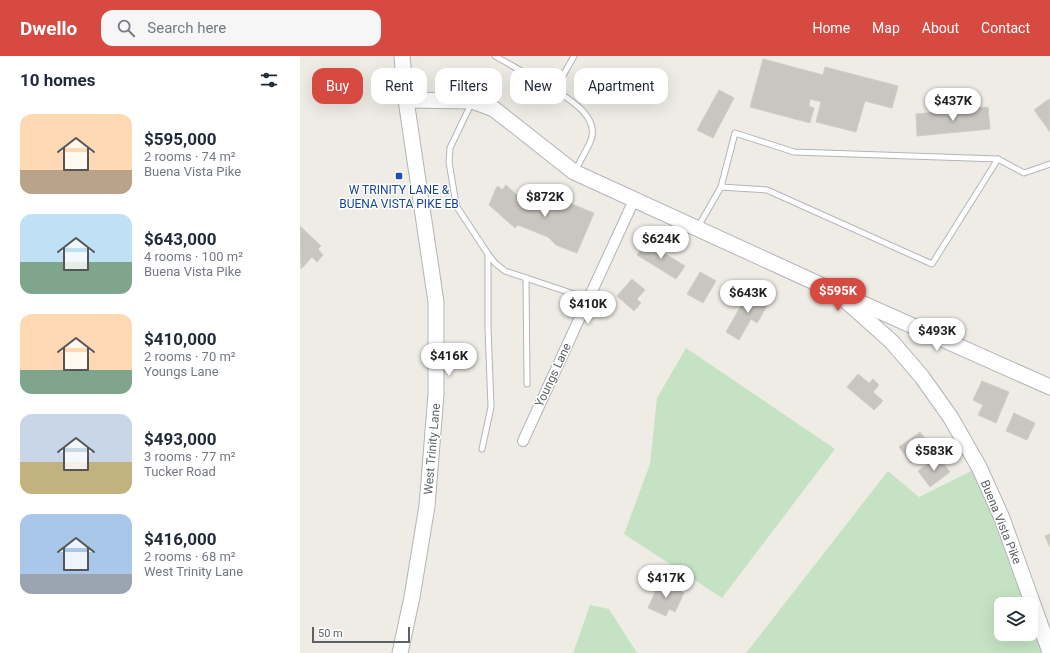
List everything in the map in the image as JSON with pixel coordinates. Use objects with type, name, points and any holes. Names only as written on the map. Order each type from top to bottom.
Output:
[{"type":"main road","points":[[402,56],[403,68]]},
{"type":"main road","name":"West Trinity Lane","points":[[400,653],[412,597],[427,506],[436,394],[436,302],[407,104]]},
{"type":"main road","name":"Buena Vista Pike","points":[[481,104],[494,108],[574,172],[836,292],[892,342],[922,377],[951,418],[979,466],[1002,518],[1050,652]]},
{"type":"main road","points":[[836,292],[1050,387]]},
{"type":"street","name":"Youngs Lane","points":[[523,441],[634,200]]},
{"type":"lane","points":[[495,56],[516,68]]},
{"type":"lane","points":[[566,70],[574,56]]},
{"type":"lane","points":[[566,97],[591,121],[593,130],[591,139],[574,172]]},
{"type":"lane","points":[[471,104],[450,148],[449,162],[457,207],[488,254],[495,263],[505,271],[588,299]]},
{"type":"lane","points":[[698,228],[721,187],[735,133],[794,152],[998,159],[1024,172],[1050,164]]},
{"type":"lane","points":[[721,187],[767,190],[932,264],[998,159]]},
{"type":"lane","points":[[482,449],[491,407],[488,328],[488,254]]},
{"type":"lane","points":[[526,278],[527,384]]},
{"type":"green space","points":[[686,348],[835,449],[722,598],[624,534],[650,464],[657,398]]},
{"type":"green space","points":[[979,467],[1029,597],[994,597],[994,641],[1038,641],[1038,622],[1050,653],[746,653],[888,471],[919,497]]},
{"type":"green space","points":[[590,605],[609,609],[637,653],[573,653]]},
{"type":"building","points":[[763,59],[823,75],[825,67],[898,86],[892,108],[865,101],[856,132],[816,122],[821,102],[810,99],[809,106],[814,108],[810,123],[750,107]]},
{"type":"building","points":[[719,90],[734,98],[713,138],[697,130]]},
{"type":"building","points":[[1049,99],[1050,101],[1050,132],[1034,110]]},
{"type":"building","points":[[988,107],[990,129],[917,136],[916,114]]},
{"type":"building","points":[[506,185],[531,208],[536,207],[545,210],[552,196],[594,213],[577,253],[556,245],[548,237],[518,225],[515,228],[489,205],[496,188],[498,186],[502,190]]},
{"type":"building","points":[[300,226],[321,246],[318,249],[323,255],[317,262],[312,257],[301,269]]},
{"type":"building","points":[[646,242],[685,266],[676,279],[637,255]]},
{"type":"building","points":[[700,272],[716,281],[703,303],[687,294]]},
{"type":"building","points":[[632,279],[645,290],[637,299],[641,303],[634,311],[617,296]]},
{"type":"building","points":[[750,290],[770,301],[757,323],[751,319],[739,340],[726,332]]},
{"type":"building","points":[[858,374],[869,383],[873,379],[879,385],[873,392],[883,401],[874,410],[847,387]]},
{"type":"building","points":[[982,381],[1009,392],[996,423],[978,415],[983,405],[973,400]]},
{"type":"building","points":[[1014,413],[1035,423],[1027,440],[1006,431]]},
{"type":"building","points":[[920,432],[932,448],[911,463],[899,447]]},
{"type":"building","points":[[938,456],[950,472],[930,487],[918,471]]},
{"type":"building","points":[[1050,534],[1050,547],[1045,536]]},
{"type":"building","points":[[660,581],[684,593],[675,612],[669,609],[666,616],[648,608]]},
{"type":"place","name":"W TRINITY LANE & BUENA VISTA PIKE EB","points":[[399,176]]}]
